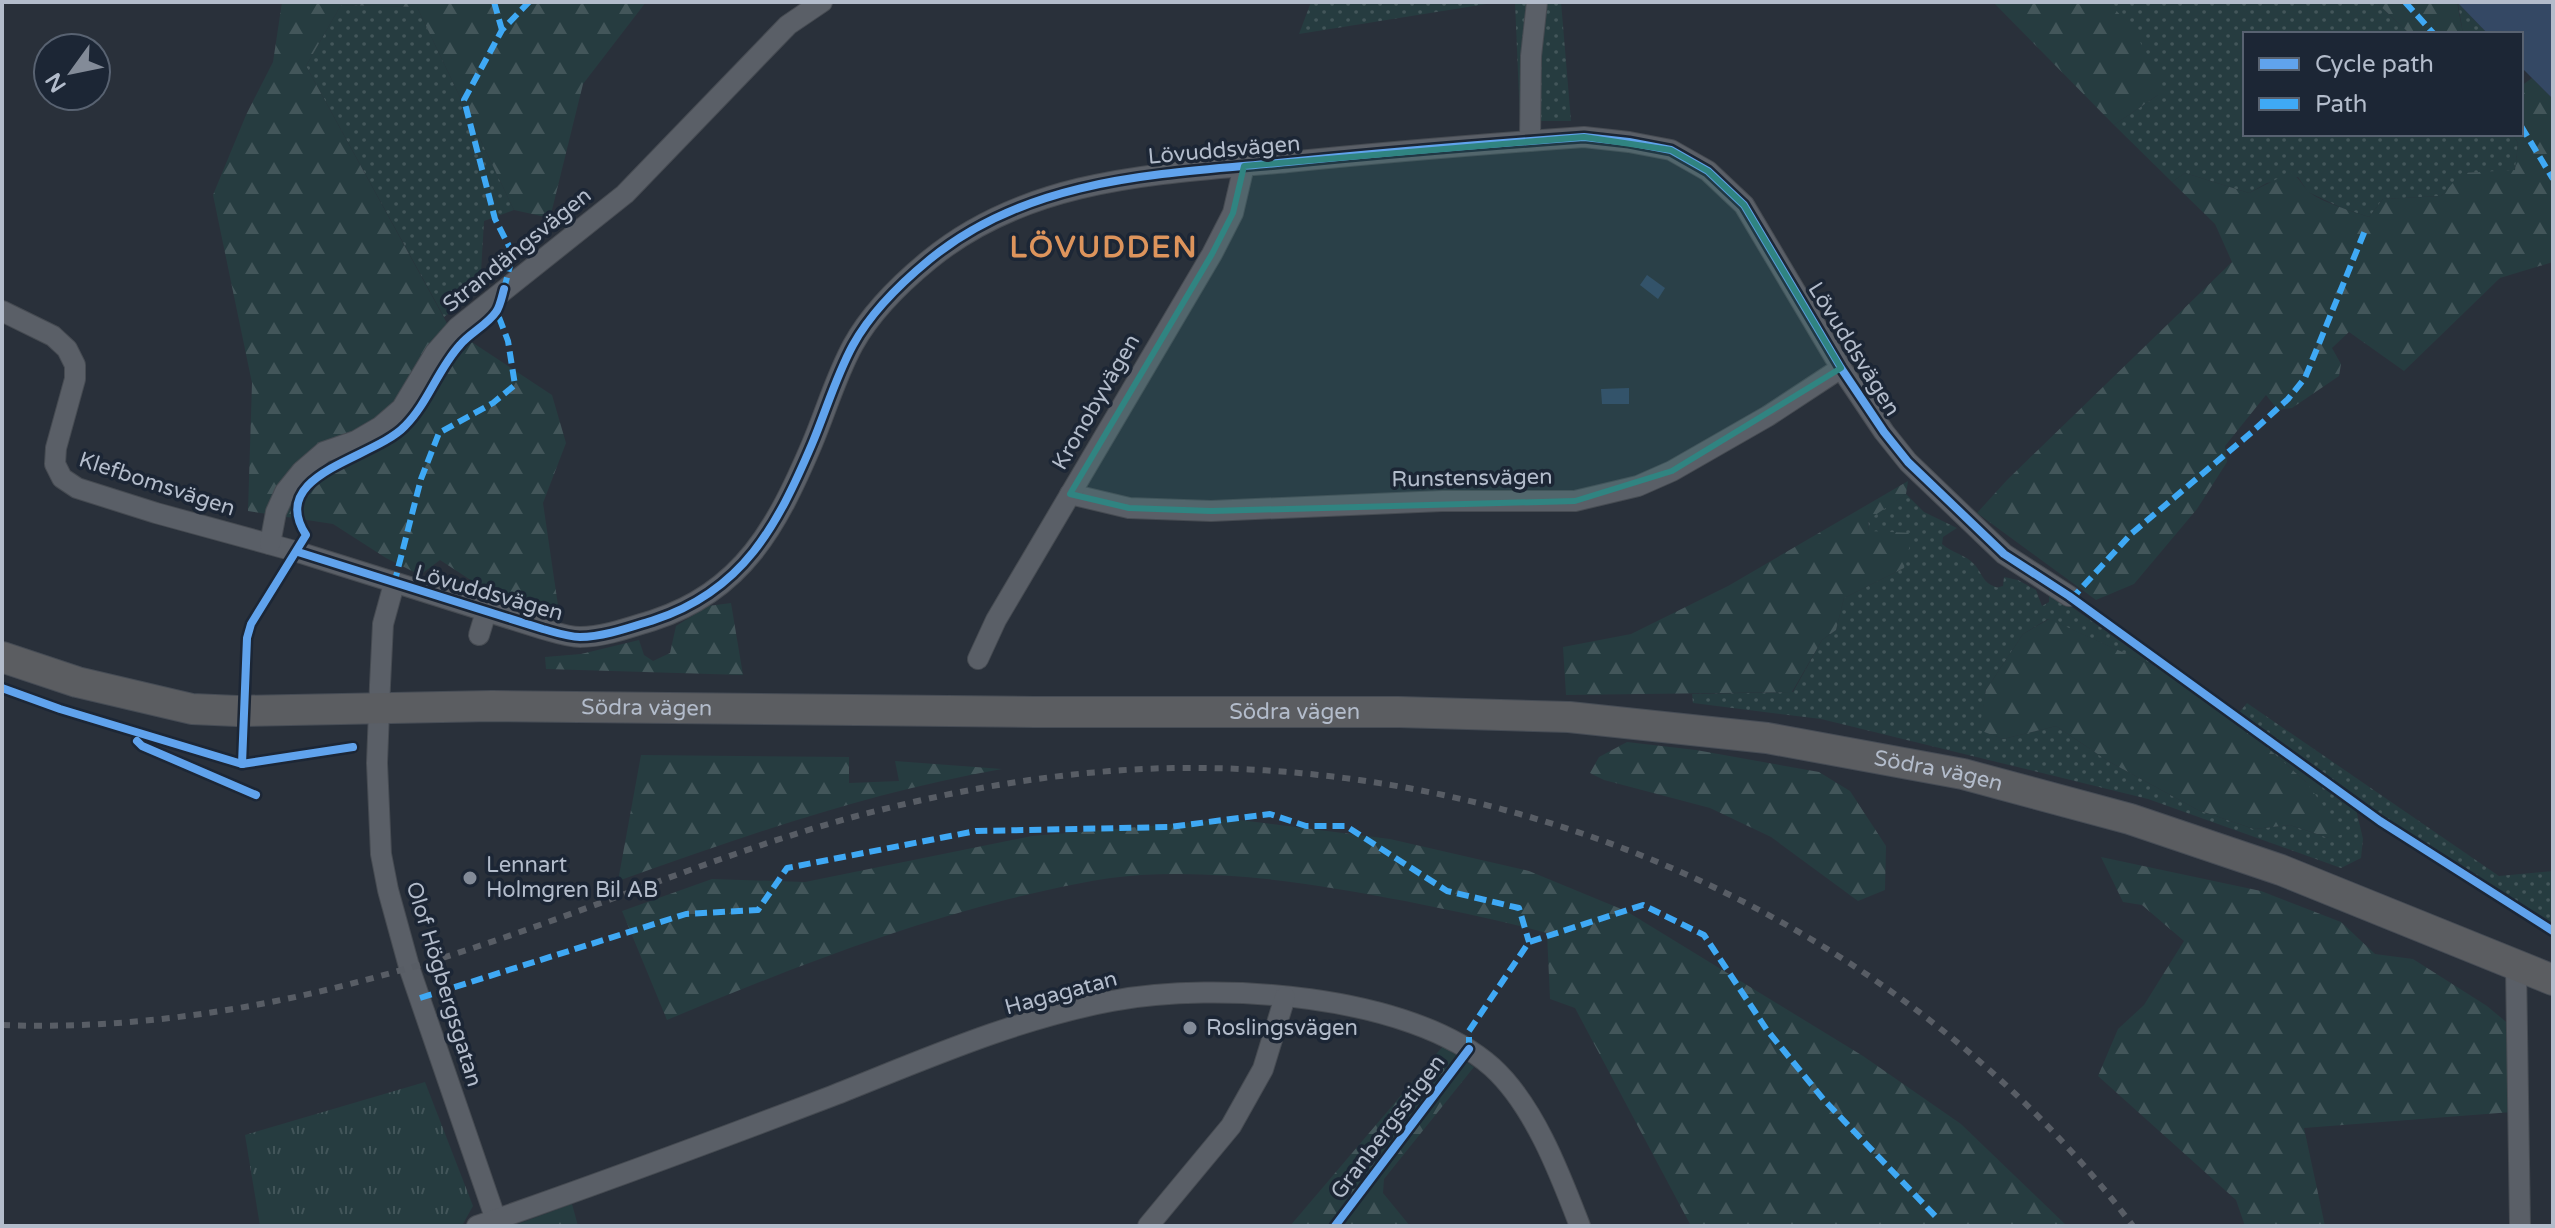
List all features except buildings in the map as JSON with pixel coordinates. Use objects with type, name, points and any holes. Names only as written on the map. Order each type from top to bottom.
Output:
[{"type":"highway","name":"Södra vägen","points":[[2,657],[77,682],[192,709],[237,711],[492,706],[1466,713],[1569,717],[1767,738],[1963,774],[2130,819],[2294,875],[2553,980]]},
{"type":"street","name":"Strandängsvägen","points":[[270,544],[276,512],[285,492],[302,471],[324,452],[356,441],[380,427],[402,408],[435,353],[458,327],[625,194],[788,25],[822,2]]},
{"type":"street","points":[[1530,141],[1531,56],[1537,2]]},
{"type":"street","name":"Lövuddsvägen","points":[[379,708],[383,624],[394,584],[579,637],[628,628],[683,610],[719,587],[752,556],[774,526],[854,343],[877,312],[929,260],[959,238],[994,219],[1066,190],[1161,173],[1584,137],[1671,150],[1708,171],[1744,205],[1841,368],[1908,462],[2004,554],[2069,596]]},
{"type":"street","name":"Kronobyvägen","points":[[978,659],[996,620],[1212,254],[1233,213],[1244,166]]},
{"type":"street","name":"Klefbomsvägen","points":[[2,311],[53,336],[67,349],[75,365],[71,400],[56,448],[55,464],[62,478],[77,488],[394,584]]},
{"type":"street","name":"Runstensvägen","points":[[1070,494],[1129,508],[1211,511],[1328,504],[1575,501],[1638,486],[1672,471],[1768,416],[1841,368]]},
{"type":"street","points":[[479,635],[486,612]]},
{"type":"street","name":"Olof Högbergsgatan","points":[[379,708],[378,803],[381,854],[388,890],[487,1223]]},
{"type":"street","points":[[2516,966],[2520,1226]]},
{"type":"street","name":"Hagagatan","points":[[487,1223],[708,1144],[940,1054],[1056,1014],[1114,1001],[1190,993],[1285,997],[1339,1005],[1409,1020],[1469,1049],[1495,1069],[1520,1100],[1545,1145],[1580,1226]]},
{"type":"street","points":[[1148,1226],[1231,1126],[1263,1069],[1285,997]]},
{"type":"highlighted area","points":[[1584,137],[1671,150],[1708,171],[1744,205],[1841,368],[1672,471],[1575,501],[1211,511],[1129,508],[1070,494],[1212,254],[1233,213],[1244,166]]},
{"type":"green space","points":[[282,2],[646,2],[583,84],[550,218],[514,210],[417,7],[341,5],[306,66],[449,327],[552,395],[566,443],[543,503],[560,619],[521,613],[440,560],[420,575],[386,558],[333,524],[248,511],[252,383],[213,195],[246,115],[273,62]]},
{"type":"green space","points":[[1311,2],[1499,2],[1299,34]]},
{"type":"green space","points":[[1515,2],[1561,2],[1571,121],[1520,121]]},
{"type":"green space","points":[[1993,2],[2109,2],[2133,30],[2160,76],[2158,95],[2114,125]]},
{"type":"green space","points":[[2109,2],[2376,2],[2408,32],[2243,32],[2243,136],[2513,136],[2518,143],[2515,171],[2463,173],[2441,196],[2383,199],[2369,217],[2308,192],[2298,177],[2267,183],[2249,193],[2185,173],[2172,182],[2114,125],[2158,95]]},
{"type":"green space","points":[[2376,2],[2457,2],[2463,32],[2408,32]]},
{"type":"green space","points":[[2458,3],[2486,32],[2463,32]]},
{"type":"green space","points":[[341,5],[417,7],[514,210],[484,221],[480,290],[444,317],[306,66]]},
{"type":"green space","points":[[2532,78],[2553,99],[2553,262],[2500,278],[2404,371],[2349,332],[2332,348],[2341,364],[2339,376],[2292,408],[2278,410],[2266,395],[2225,446],[2227,462],[2197,509],[2134,584],[2096,600],[1977,513],[2007,480],[2232,262],[2215,224],[2172,182],[2185,173],[2249,193],[2289,173],[2320,199],[2369,217],[2383,199],[2441,196],[2462,173],[2515,170],[2518,143],[2513,136],[2523,136],[2523,85]]},
{"type":"green space","points":[[1908,481],[1906,494],[1868,520],[1869,531],[1913,533],[1904,568],[1844,598],[1836,630],[1822,640],[1792,692],[1566,695],[1563,647],[1631,634],[1728,586]]},
{"type":"green space","points":[[1906,494],[1924,512],[1957,528],[1943,537],[1942,544],[1971,561],[1988,583],[1998,587],[2003,586],[2004,577],[2018,580],[2036,590],[2042,606],[2049,602],[2049,591],[2158,668],[2048,619],[2023,634],[1986,690],[1980,730],[2003,739],[2056,726],[2108,761],[2198,810],[2254,829],[2290,825],[2329,838],[2306,782],[2261,742],[2356,809],[2363,839],[2361,858],[2341,868],[2148,799],[1821,719],[1693,703],[1692,694],[1793,692],[1822,640],[1836,630],[1844,598],[1904,568],[1869,531],[1868,519]]},
{"type":"green space","points":[[731,603],[743,675],[546,669],[545,657],[581,654],[639,640],[644,655],[653,661],[670,653],[676,626],[708,606]]},
{"type":"green space","points":[[2049,619],[2158,668],[2261,742],[2306,782],[2344,834],[2329,838],[2290,825],[2254,829],[2198,810],[2108,761],[2056,726],[2003,739],[1979,730],[1986,690],[2023,634]]},
{"type":"green space","points":[[2247,703],[2499,876],[2553,871],[2553,929],[2432,853],[2237,715]]},
{"type":"green space","points":[[1627,742],[1696,750],[1819,772],[1850,791],[1886,846],[1885,890],[1858,901],[1771,837],[1710,808],[1604,780],[1590,773],[1599,757]]},
{"type":"green space","points":[[641,755],[849,757],[849,783],[899,781],[895,761],[1002,769],[856,803],[618,881]]},
{"type":"green space","points":[[1232,819],[1390,839],[1529,871],[1626,911],[1863,1056],[1961,1124],[2067,1226],[1691,1226],[1575,1008],[1550,999],[1547,933],[1476,916],[1372,895],[1273,880],[1174,874],[1124,876],[1009,899],[922,924],[793,969],[667,1020],[622,911],[712,879],[805,882],[1032,836]]},
{"type":"green space","points":[[2101,857],[2261,891],[2341,922],[2375,954],[2413,959],[2487,1006],[2511,1026],[2512,1112],[2304,1128],[2325,1226],[2245,1226],[2236,1200],[2098,1076],[2118,1029],[2144,1005],[2184,941],[2142,905],[2123,902]]},
{"type":"green space","points":[[1443,1046],[1474,1067],[1384,1179],[1383,1193],[1410,1226],[1290,1226]]},
{"type":"green space","points":[[425,1082],[473,1206],[463,1224],[260,1226],[245,1135]]},
{"type":"green space","points":[[572,1204],[578,1226],[512,1226]]},
{"type":"water","points":[[2457,2],[2553,2],[2553,99],[2523,69],[2523,32],[2486,32]]},
{"type":"water","points":[[1647,275],[1665,288],[1658,299],[1640,285]]},
{"type":"water","points":[[1629,388],[1629,404],[1602,404],[1601,389]]},
{"type":"railway","points":[[2,1025],[145,1021],[240,1008],[334,988],[440,959],[793,835],[892,807],[972,790],[1052,777],[1173,768],[1311,774],[1447,796],[1580,833],[1707,884],[1828,950],[1941,1029],[2043,1121],[2133,1226]]},
{"type":"marked path","points":[[494,2],[502,30]]},
{"type":"marked path","points":[[504,289],[513,254],[495,219],[464,100],[502,30],[529,2]]},
{"type":"marked path","points":[[2405,2],[2432,32]]},
{"type":"marked path","points":[[2523,129],[2553,179]]},
{"type":"marked path","points":[[2069,596],[2076,594],[2131,534],[2288,399],[2305,378],[2366,228]]},
{"type":"marked path","points":[[394,584],[421,479],[439,433],[493,403],[515,385],[508,341],[497,312]]},
{"type":"marked path","points":[[420,998],[686,914],[758,910],[787,868],[976,831],[1169,827],[1270,814],[1306,826],[1346,826],[1447,891],[1519,908],[1529,942]]},
{"type":"marked path","points":[[1469,1049],[1469,1031],[1529,942],[1643,905],[1704,935],[1767,1030],[1824,1100],[1939,1220]]},
{"type":"cycle path","points":[[298,552],[566,635],[598,635],[636,626],[685,607],[711,592],[753,552],[785,502],[847,357],[868,322],[897,289],[929,260],[969,232],[1011,211],[1054,195],[1146,176],[1584,137],[1629,142],[1671,150],[1708,171],[1744,205],[1841,368],[1884,432],[1908,462],[2004,554],[2069,596],[2380,821],[2553,931]]},
{"type":"cycle path","points":[[242,764],[247,638],[251,624],[306,535],[297,514],[300,496],[312,482],[329,470],[390,438],[405,426],[452,354],[496,312],[504,289]]},
{"type":"cycle path","points":[[2,688],[60,709],[242,764],[353,747]]},
{"type":"cycle path","points":[[137,741],[142,746],[256,795]]},
{"type":"cycle path","name":"Granbergsstigen","points":[[1335,1226],[1469,1049]]},
{"type":"place","name":"Lennart Holmgren Bil AB","points":[[470,878]]},
{"type":"place","name":"Roslingsvägen","points":[[1190,1028]]},
{"type":"district","name":"LÖVUDDEN","points":[[1104,247]]}]
